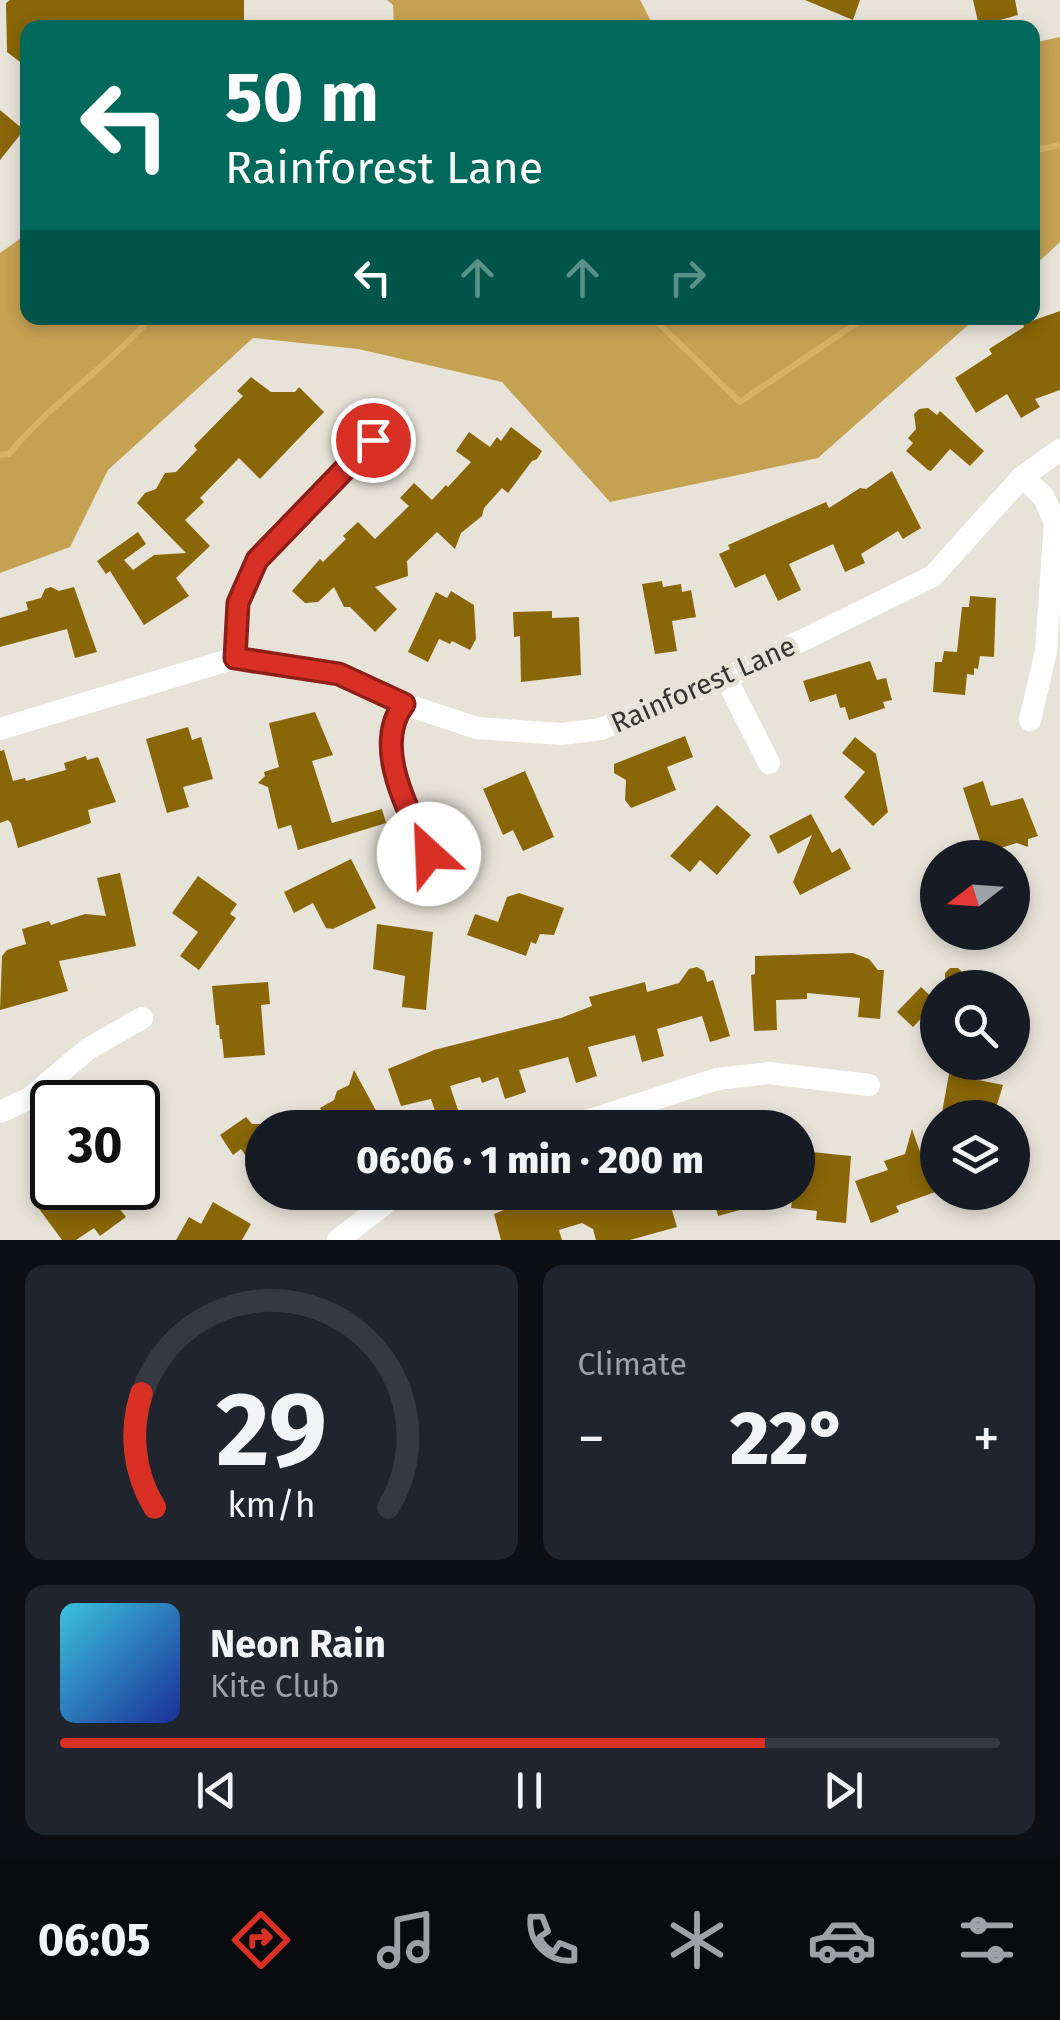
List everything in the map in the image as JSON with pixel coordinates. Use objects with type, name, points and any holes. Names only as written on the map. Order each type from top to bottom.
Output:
[{"type":"street","points":[[235,658],[238,603],[257,560],[396,416]]},
{"type":"street","name":"Rainforest Lane","points":[[0,729],[235,658],[339,674],[404,704],[476,728],[562,734],[601,728],[726,678],[933,576],[1022,477],[1060,450]]},
{"type":"street","points":[[1022,477],[1044,497],[1055,523],[1046,650],[1030,720]]},
{"type":"street","points":[[726,678],[769,763]]},
{"type":"street","points":[[404,704],[395,716],[392,756],[404,800],[429,854]]},
{"type":"street","points":[[0,1112],[30,1098],[88,1049],[142,1018]]},
{"type":"street","points":[[620,1110],[717,1079],[770,1073],[869,1086]]},
{"type":"street","points":[[338,1240],[377,1210]]},
{"type":"shaded area","points":[[387,0],[640,0],[650,20],[394,20],[393,5]]},
{"type":"shaded area","points":[[1060,37],[1060,242],[1040,261],[1040,41]]},
{"type":"shaded area","points":[[20,239],[20,325],[968,325],[818,458],[610,502],[502,382],[358,349],[253,338],[108,470],[70,547],[0,573],[0,253]]},
{"type":"building","points":[[244,0],[244,20],[20,20],[20,62],[7,52],[6,3]]},
{"type":"building","points":[[805,0],[860,0],[853,20]]},
{"type":"building","points":[[973,0],[1015,0],[1018,15],[978,20]]},
{"type":"building","points":[[0,110],[20,127],[20,135],[0,160]]},
{"type":"building","points":[[1060,311],[1060,390],[1035,399],[1040,407],[1021,418],[1007,394],[976,413],[955,378],[992,354],[989,349],[1023,325],[1040,325],[1040,318]]},
{"type":"building","points":[[251,377],[271,392],[295,392],[299,387],[324,412],[260,479],[239,458],[200,498],[204,502],[185,520],[210,546],[176,578],[189,596],[144,625],[110,571],[106,574],[97,561],[138,532],[146,544],[124,560],[133,570],[154,555],[186,553],[137,503],[145,493],[156,489],[165,473],[176,472],[197,450],[194,446],[243,396],[237,391]]},
{"type":"building","points":[[928,408],[937,415],[940,411],[984,451],[970,466],[950,449],[931,471],[906,451],[913,443],[908,438],[916,429],[914,414]]},
{"type":"building","points":[[511,427],[542,451],[537,459],[508,493],[502,488],[484,508],[482,516],[461,533],[455,549],[437,532],[407,561],[408,576],[375,587],[397,609],[375,632],[350,607],[344,607],[334,587],[318,602],[305,603],[292,591],[320,559],[323,562],[346,539],[343,536],[358,522],[375,539],[409,506],[400,498],[414,483],[432,500],[448,487],[471,462],[456,451],[469,432],[490,447],[497,437],[501,441]]},
{"type":"building","points":[[892,471],[921,528],[903,539],[898,531],[861,554],[865,563],[845,572],[833,544],[789,564],[801,590],[778,601],[765,574],[735,588],[719,554],[730,549],[728,545],[826,502],[829,508]]},
{"type":"building","points":[[662,581],[663,587],[681,584],[682,592],[691,590],[696,617],[672,621],[677,651],[655,654],[642,584]]},
{"type":"building","points":[[74,587],[97,652],[75,658],[67,629],[0,647],[0,618],[28,610],[26,602],[41,598],[45,589],[59,591]]},
{"type":"building","points":[[451,591],[474,605],[476,639],[470,650],[439,639],[428,662],[408,652],[436,592],[447,598]]},
{"type":"building","points":[[970,596],[996,598],[994,657],[980,656],[974,675],[967,674],[965,695],[933,692],[935,662],[942,662],[944,651],[957,652],[962,607],[969,607]]},
{"type":"building","points":[[552,611],[552,618],[579,617],[581,675],[521,682],[520,636],[514,637],[513,612]]},
{"type":"building","points":[[870,661],[877,680],[886,678],[892,700],[883,702],[885,708],[849,720],[836,694],[810,702],[803,681]]},
{"type":"building","points":[[315,712],[333,755],[312,761],[332,823],[382,809],[386,823],[298,850],[291,825],[278,829],[268,787],[258,783],[264,772],[279,767],[269,723]]},
{"type":"building","points":[[188,727],[192,740],[201,737],[213,779],[183,787],[189,807],[167,813],[146,739]]},
{"type":"building","points":[[685,736],[693,757],[667,767],[676,790],[631,808],[625,800],[626,780],[614,773],[614,764]]},
{"type":"building","points":[[855,737],[876,754],[888,812],[873,826],[844,797],[865,772],[842,753]]},
{"type":"building","points":[[4,750],[13,781],[66,770],[64,763],[86,756],[87,760],[98,757],[116,802],[88,810],[91,823],[18,848],[11,823],[0,823],[0,751]]},
{"type":"building","points":[[525,771],[554,837],[523,851],[513,830],[503,835],[483,789]]},
{"type":"building","points":[[983,781],[991,806],[1023,798],[1038,836],[1028,840],[980,840],[963,788]]},
{"type":"building","points":[[717,805],[751,835],[717,875],[700,860],[690,872],[670,856]]},
{"type":"building","points":[[811,814],[832,853],[840,848],[851,869],[800,895],[793,882],[812,835],[778,854],[769,836]]},
{"type":"building","points":[[351,859],[376,908],[333,929],[326,928],[313,903],[294,913],[284,892]]},
{"type":"building","points":[[120,873],[136,946],[59,961],[68,991],[0,1010],[2,956],[7,950],[26,944],[22,929],[85,914],[106,916],[97,878]]},
{"type":"building","points":[[198,876],[237,904],[230,914],[236,918],[199,970],[180,956],[198,932],[172,913]]},
{"type":"building","points":[[519,893],[564,908],[554,935],[540,934],[536,944],[531,942],[526,956],[467,935],[475,914],[498,922],[507,897]]},
{"type":"building","points":[[377,924],[433,932],[426,1010],[402,1007],[405,976],[373,969]]},
{"type":"building","points":[[853,953],[884,970],[880,1019],[858,1017],[860,998],[807,993],[807,999],[776,1000],[777,1030],[754,1031],[751,975],[755,974],[755,956]]},
{"type":"building","points":[[697,967],[704,971],[707,982],[713,980],[730,1036],[710,1042],[702,1016],[657,1029],[664,1056],[642,1062],[635,1035],[588,1047],[597,1076],[576,1083],[568,1057],[519,1070],[526,1092],[505,1099],[498,1077],[482,1083],[480,1077],[450,1086],[458,1110],[435,1110],[431,1099],[401,1106],[388,1069],[434,1050],[561,1018],[592,1006],[589,997],[645,982],[647,992],[679,983],[689,969]]},
{"type":"building","points":[[268,982],[270,1004],[261,1005],[265,1055],[224,1058],[212,986]]},
{"type":"building","points":[[920,988],[920,1020],[913,1027],[897,1012]]},
{"type":"building","points":[[354,1070],[375,1110],[321,1110],[334,1100],[337,1091],[349,1085]]},
{"type":"building","points":[[948,1080],[1003,1085],[998,1100],[944,1100]]},
{"type":"building","points":[[245,1118],[245,1155],[241,1149],[233,1155],[220,1135]]},
{"type":"building","points":[[912,1129],[920,1152],[920,1197],[896,1206],[899,1212],[871,1223],[855,1181],[888,1170],[884,1161],[905,1154]]},
{"type":"building","points":[[815,1152],[851,1156],[846,1223],[816,1220],[817,1211],[808,1210],[815,1210]]},
{"type":"building","points":[[213,1202],[251,1224],[242,1240],[176,1240],[189,1217],[201,1224]]},
{"type":"building","points":[[40,1210],[121,1210],[126,1217],[100,1236],[94,1228],[76,1240],[62,1240]]},
{"type":"building","points":[[504,1210],[672,1210],[677,1227],[630,1240],[596,1240],[593,1229],[582,1223],[559,1230],[562,1240],[501,1240],[494,1214]]},
{"type":"building","points":[[716,1210],[740,1210],[718,1216]]},
{"type":"waterway","points":[[1040,149],[1060,145]]},
{"type":"waterway","points":[[0,455],[9,454],[144,325]]},
{"type":"waterway","points":[[660,325],[740,402],[854,325]]},
{"type":"route","points":[[373,440],[257,560],[238,603],[235,658],[339,674],[404,704],[395,716],[392,756],[404,800],[429,854]]}]
